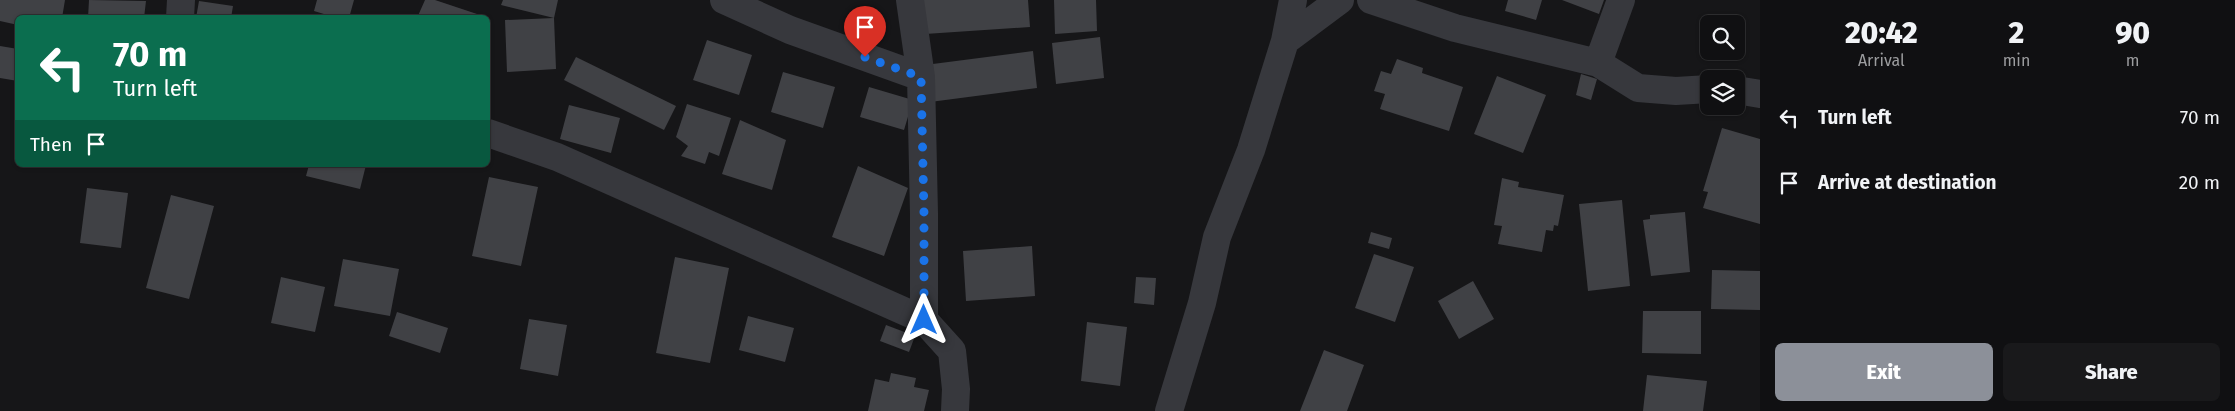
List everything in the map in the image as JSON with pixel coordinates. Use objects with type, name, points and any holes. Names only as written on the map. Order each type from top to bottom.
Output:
[{"type":"street","points":[[180,15],[181,0]]},
{"type":"street","points":[[724,0],[790,30],[921,77]]},
{"type":"street","points":[[910,0],[921,77],[924,320]]},
{"type":"street","points":[[1169,411],[1202,302],[1217,237],[1251,150],[1286,41],[1293,0]]},
{"type":"street","points":[[1286,41],[1340,0]]},
{"type":"street","points":[[1371,0],[1455,28],[1598,63],[1638,88],[1676,91],[1700,90]]},
{"type":"street","points":[[1598,63],[1621,0]]},
{"type":"street","points":[[1745,92],[1760,94]]},
{"type":"street","points":[[490,134],[557,157],[924,320],[938,333],[952,351],[956,389],[955,411]]},
{"type":"building","points":[[0,0],[65,0],[62,15],[15,15],[15,24],[0,21]]},
{"type":"building","points":[[89,0],[146,1],[144,15],[88,15]]},
{"type":"building","points":[[317,0],[354,0],[350,15],[327,15],[314,11]]},
{"type":"building","points":[[425,0],[435,0],[480,15],[418,15]]},
{"type":"building","points":[[503,0],[558,0],[554,18],[501,5]]},
{"type":"building","points":[[923,0],[1028,0],[1030,27],[925,34]]},
{"type":"building","points":[[1054,0],[1096,0],[1097,31],[1055,34]]},
{"type":"building","points":[[1508,0],[1542,0],[1536,20],[1505,11]]},
{"type":"building","points":[[1562,0],[1604,0],[1599,14]]},
{"type":"building","points":[[199,1],[233,6],[232,15],[197,15]]},
{"type":"building","points":[[554,18],[556,69],[507,72],[505,20]]},
{"type":"building","points":[[1100,37],[1104,78],[1056,84],[1052,43]]},
{"type":"building","points":[[707,40],[752,55],[739,95],[693,80]]},
{"type":"building","points":[[0,46],[15,48],[15,80],[0,78]]},
{"type":"building","points":[[1033,51],[1037,88],[930,102],[925,65]]},
{"type":"building","points":[[576,57],[676,106],[664,130],[564,80]]},
{"type":"building","points":[[1397,59],[1423,68],[1422,73],[1463,87],[1449,131],[1380,109],[1385,94],[1374,91],[1381,71],[1391,74]]},
{"type":"building","points":[[783,72],[835,87],[823,128],[771,112]]},
{"type":"building","points":[[1581,74],[1597,79],[1591,100],[1576,95]]},
{"type":"building","points":[[1497,76],[1546,95],[1523,153],[1474,134]]},
{"type":"building","points":[[869,87],[913,100],[904,130],[860,117]]},
{"type":"building","points":[[687,104],[731,118],[719,156],[709,152],[705,164],[681,156],[688,146],[676,137]]},
{"type":"building","points":[[569,105],[620,118],[611,153],[560,139]]},
{"type":"building","points":[[740,120],[786,140],[772,190],[722,174]]},
{"type":"building","points":[[1722,128],[1760,139],[1760,224],[1703,208],[1708,192],[1703,191]]},
{"type":"building","points":[[858,166],[908,188],[884,256],[832,237]]},
{"type":"building","points":[[308,167],[366,167],[360,189],[306,176]]},
{"type":"building","points":[[489,177],[538,187],[521,266],[472,256]]},
{"type":"building","points":[[1502,178],[1519,182],[1518,187],[1564,195],[1558,226],[1554,225],[1553,231],[1546,230],[1542,252],[1498,244],[1502,226],[1494,225]]},
{"type":"building","points":[[87,188],[128,193],[121,248],[80,243]]},
{"type":"building","points":[[171,195],[214,206],[189,299],[146,288]]},
{"type":"building","points":[[1622,200],[1630,286],[1588,291],[1579,204]]},
{"type":"building","points":[[1685,212],[1690,272],[1651,276],[1643,220],[1650,219],[1650,215]]},
{"type":"building","points":[[1371,232],[1392,238],[1389,249],[1368,243]]},
{"type":"building","points":[[1032,246],[1035,296],[966,301],[963,251]]},
{"type":"building","points":[[1374,254],[1414,267],[1395,322],[1355,308]]},
{"type":"building","points":[[675,257],[729,268],[710,363],[656,353]]},
{"type":"building","points":[[343,259],[399,269],[390,316],[334,306]]},
{"type":"building","points":[[1712,270],[1760,271],[1760,310],[1711,309]]},
{"type":"building","points":[[281,277],[325,287],[315,332],[271,323]]},
{"type":"building","points":[[1136,277],[1156,278],[1154,305],[1134,303]]},
{"type":"building","points":[[1473,281],[1494,319],[1459,339],[1438,301]]},
{"type":"building","points":[[1643,311],[1701,311],[1701,354],[1642,353]]},
{"type":"building","points":[[397,312],[448,328],[440,353],[389,336]]},
{"type":"building","points":[[748,316],[794,328],[785,362],[739,350]]},
{"type":"building","points":[[529,319],[567,325],[558,376],[520,369]]},
{"type":"building","points":[[1087,322],[1127,327],[1120,386],[1081,381]]},
{"type":"building","points":[[886,325],[915,336],[909,352],[880,341]]},
{"type":"building","points":[[1324,350],[1364,365],[1347,411],[1300,411]]},
{"type":"building","points":[[891,373],[916,378],[914,387],[929,390],[924,411],[868,411],[875,379],[889,382]]},
{"type":"building","points":[[1647,375],[1707,381],[1703,411],[1643,411]]},
{"type":"route","points":[[865,57],[921,77],[924,320]]}]
